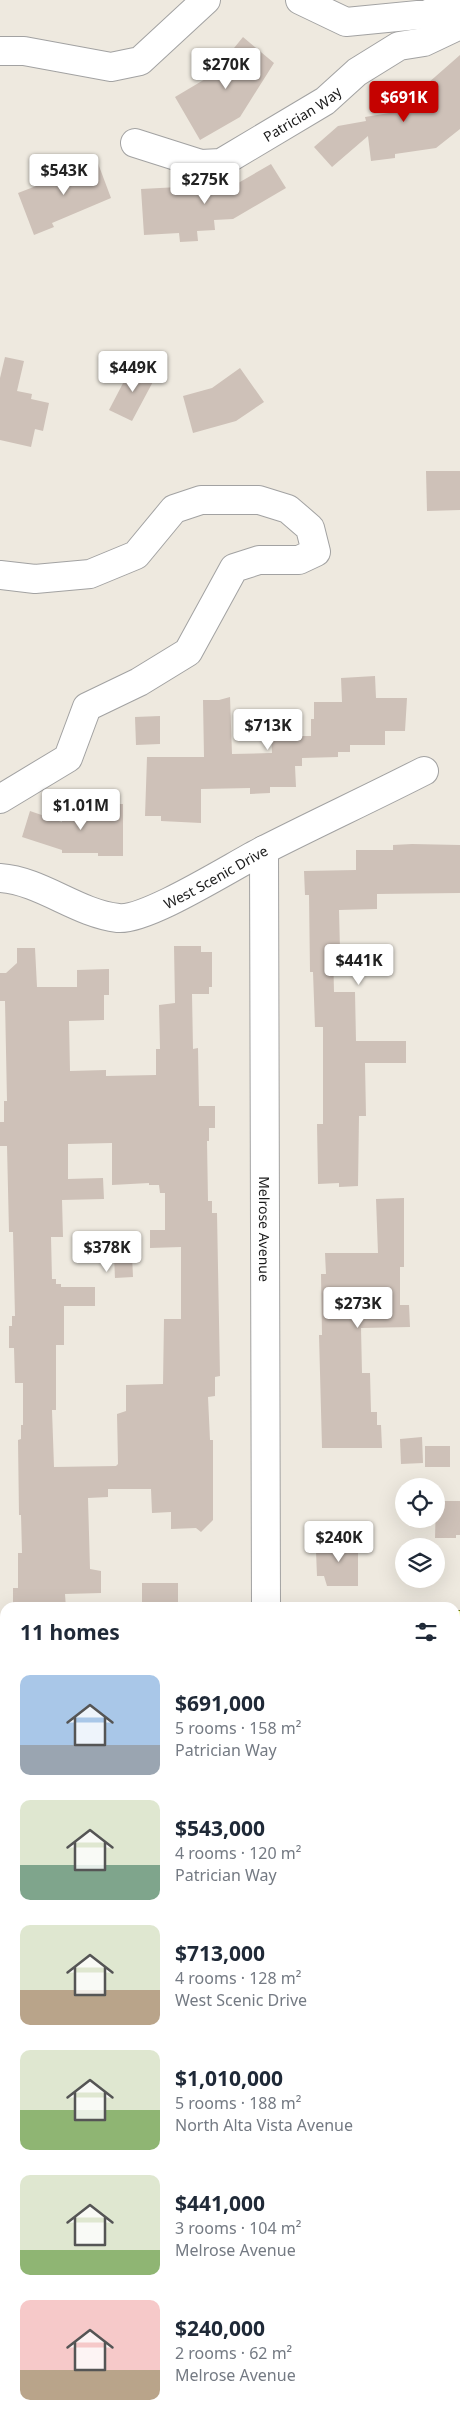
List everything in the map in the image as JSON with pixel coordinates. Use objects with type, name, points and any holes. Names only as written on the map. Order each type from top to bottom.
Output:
[{"type":"street","points":[[0,51],[24,51],[111,67],[140,60],[206,0]]},
{"type":"street","points":[[300,0],[346,22],[428,14],[456,0]]},
{"type":"street","name":"Patrician Way","points":[[136,143],[202,164],[222,163],[325,101],[357,72],[399,46],[424,42],[460,25]]},
{"type":"street","points":[[0,575],[35,579],[97,571],[136,555],[174,509],[202,500],[259,500],[288,509],[310,528],[316,552],[300,560],[259,560],[234,568],[188,652],[139,682],[87,706],[68,758],[0,799]]},
{"type":"street","name":"West Scenic Drive","points":[[0,878],[33,886],[92,913],[120,918],[147,913],[264,850],[424,771]]},
{"type":"street","name":"Melrose Avenue","points":[[264,850],[266,1602]]},
{"type":"building","points":[[243,37],[274,63],[240,117],[200,140],[175,97],[212,75]]},
{"type":"building","points":[[460,55],[460,129],[436,148],[395,154],[395,158],[371,161],[368,136],[332,167],[314,147],[338,126],[366,121],[365,117],[395,112]]},
{"type":"building","points":[[96,158],[111,198],[52,223],[54,227],[34,235],[18,193],[75,171],[73,166]]},
{"type":"building","points":[[271,164],[286,188],[233,219],[214,220],[215,230],[197,231],[198,241],[180,242],[179,233],[144,235],[141,189],[179,187],[179,190],[233,186]]},
{"type":"building","points":[[5,357],[24,361],[17,391],[32,394],[31,399],[49,403],[43,431],[35,429],[31,447],[0,440],[0,378]]},
{"type":"building","points":[[133,364],[156,376],[132,421],[109,410]]},
{"type":"building","points":[[240,368],[264,402],[236,421],[193,433],[183,396],[212,388]]},
{"type":"building","points":[[426,471],[460,471],[460,510],[427,511]]},
{"type":"building","points":[[375,676],[376,698],[407,698],[405,731],[385,731],[385,745],[350,745],[350,752],[338,752],[338,757],[302,758],[302,766],[295,766],[296,787],[270,787],[270,793],[250,794],[250,788],[201,789],[201,823],[161,821],[161,816],[145,816],[147,757],[204,757],[203,700],[219,700],[230,697],[232,754],[272,753],[271,736],[311,736],[314,702],[342,702],[341,678]]},
{"type":"building","points":[[160,716],[160,744],[136,745],[135,717]]},
{"type":"building","points":[[101,804],[123,804],[123,856],[98,856],[98,853],[62,853],[62,850],[22,837],[30,811],[62,822],[62,813],[101,813]]},
{"type":"building","points":[[393,845],[460,845],[460,893],[377,894],[377,909],[339,910],[340,950],[333,951],[334,992],[355,992],[356,1041],[406,1041],[406,1063],[365,1063],[366,1116],[359,1116],[358,1186],[339,1187],[339,1183],[318,1184],[317,1124],[323,1124],[323,1027],[315,1027],[313,972],[310,972],[309,895],[305,895],[304,871],[356,870],[356,850],[393,850]]},
{"type":"building","points":[[174,946],[201,946],[201,952],[212,952],[212,987],[209,987],[209,994],[192,994],[193,1049],[198,1048],[199,1106],[215,1106],[215,1128],[209,1128],[209,1141],[207,1141],[208,1201],[212,1201],[212,1213],[217,1213],[220,1376],[215,1377],[215,1396],[208,1397],[210,1440],[213,1440],[213,1520],[201,1532],[196,1528],[171,1529],[171,1512],[152,1513],[151,1489],[108,1489],[108,1497],[88,1498],[90,1569],[101,1571],[101,1593],[65,1594],[66,1602],[13,1602],[13,1588],[18,1588],[18,1553],[22,1553],[21,1515],[19,1515],[18,1440],[21,1439],[21,1425],[23,1425],[23,1383],[15,1383],[14,1348],[9,1348],[9,1326],[12,1326],[12,1316],[15,1316],[13,1232],[9,1232],[7,1146],[0,1146],[0,1122],[4,1122],[4,1101],[7,1101],[5,1001],[0,1001],[0,973],[6,973],[17,963],[17,948],[35,948],[37,987],[77,987],[77,970],[109,969],[109,995],[104,995],[104,1020],[69,1021],[70,1071],[106,1070],[106,1076],[156,1075],[156,1049],[160,1049],[159,1005],[175,1003]],"holes":[[[112,1143],[112,1185],[149,1183],[149,1185],[159,1185],[160,1193],[165,1193],[165,1230],[150,1230],[150,1248],[181,1247],[181,1319],[164,1319],[163,1384],[126,1385],[126,1411],[117,1414],[118,1464],[116,1466],[54,1467],[52,1410],[56,1410],[56,1345],[64,1345],[64,1306],[95,1306],[95,1287],[61,1287],[61,1284],[56,1284],[56,1279],[52,1279],[51,1237],[63,1237],[62,1200],[104,1199],[103,1178],[68,1179],[68,1144]]]},
{"type":"building","points":[[404,1198],[404,1267],[400,1267],[400,1305],[409,1305],[410,1327],[361,1328],[362,1373],[370,1373],[371,1412],[377,1412],[377,1425],[381,1425],[382,1448],[322,1448],[319,1335],[322,1335],[321,1274],[326,1274],[325,1253],[378,1253],[376,1199]]},
{"type":"building","points":[[132,1255],[133,1277],[115,1278],[114,1256]]},
{"type":"building","points":[[422,1437],[423,1463],[401,1464],[400,1439]]},
{"type":"building","points":[[425,1446],[450,1446],[450,1467],[425,1467]]},
{"type":"building","points":[[445,1501],[460,1501],[460,1535],[456,1535],[456,1538],[435,1538],[435,1528],[445,1528]]},
{"type":"building","points":[[358,1539],[358,1586],[327,1586],[324,1576],[317,1576],[316,1551],[323,1551],[326,1540]]},
{"type":"building","points":[[142,1583],[178,1583],[178,1602],[142,1602]]}]
